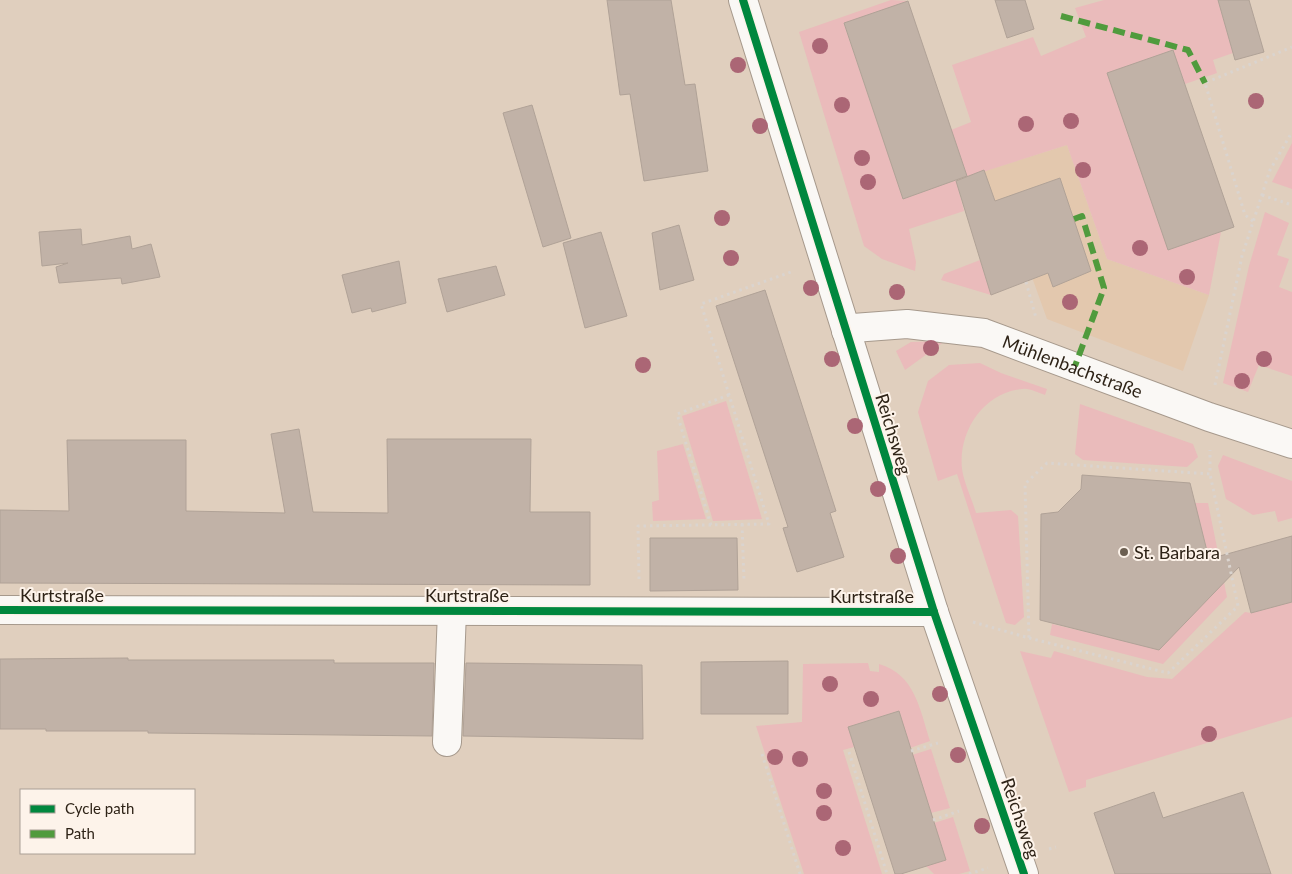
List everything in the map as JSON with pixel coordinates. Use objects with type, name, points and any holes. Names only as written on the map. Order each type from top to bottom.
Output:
[{"type":"street","name":"Reichsweg","points":[[743,0],[934,612],[1024,874]]},
{"type":"street","name":"Mühlenbachstraße","points":[[846,331],[853,328],[907,324],[984,333],[1209,416],[1292,444]]},
{"type":"street","name":"Kurtstraße","points":[[0,610],[934,612]]},
{"type":"street","points":[[447,742],[452,610]]},
{"type":"path","points":[[1254,221],[1244,215],[1205,83],[1292,47]]},
{"type":"path","points":[[934,612],[1168,673],[1238,606],[1210,474],[1209,416],[1242,256],[1270,170],[1292,132]]},
{"type":"path","points":[[1262,195],[1292,205]]},
{"type":"path","points":[[640,611],[638,526],[769,524],[700,304],[791,272]]},
{"type":"path","points":[[711,524],[677,414],[729,395]]},
{"type":"path","points":[[1029,638],[1025,484],[1047,463],[1210,474]]},
{"type":"path","points":[[742,524],[744,582]]},
{"type":"path","points":[[911,751],[938,743]]},
{"type":"path","points":[[849,752],[887,874]]},
{"type":"path","points":[[762,754],[800,874]]},
{"type":"path","points":[[933,820],[959,811]]},
{"type":"shaded area","points":[[891,0],[908,1],[844,24],[903,199],[956,180],[964,211],[909,229],[916,262],[915,271],[882,259],[864,246],[799,32]]},
{"type":"shaded area","points":[[1104,0],[1218,0],[1233,53],[1213,60],[1217,73],[1185,84],[1173,51],[1169,249],[1221,232],[1209,295],[1107,259],[1067,145],[967,177],[951,130],[971,122],[952,65],[1033,37],[1041,56],[1086,37],[1075,8]]},
{"type":"shaded area","points":[[1292,143],[1292,189],[1272,182]]},
{"type":"shaded area","points":[[1067,145],[1107,259],[1209,295],[1183,371],[1047,319],[1029,269],[1007,251],[980,260],[956,180]]},
{"type":"shaded area","points":[[1265,212],[1289,223],[1277,255],[1289,259],[1279,287],[1292,292],[1292,376],[1259,365],[1248,392],[1223,383],[1249,266]]},
{"type":"shaded area","points":[[980,260],[991,295],[941,280],[944,274]]},
{"type":"shaded area","points":[[945,341],[905,370],[896,351],[911,342]]},
{"type":"shaded area","points":[[980,363],[1001,373],[1047,389],[1045,395],[1025,389],[996,397],[976,416],[964,441],[962,455],[963,474],[976,513],[1011,510],[1018,516],[1024,617],[1015,625],[1006,623],[957,474],[938,481],[918,412],[928,381],[949,365]]},
{"type":"shaded area","points":[[726,401],[762,519],[713,521],[682,416]]},
{"type":"shaded area","points":[[1080,404],[1193,444],[1198,457],[1187,467],[1083,460],[1075,454]]},
{"type":"shaded area","points":[[683,444],[706,519],[653,521],[652,502],[659,500],[657,451]]},
{"type":"shaded area","points":[[1223,455],[1292,481],[1292,518],[1278,522],[1275,511],[1253,515],[1226,499],[1218,466]]},
{"type":"shaded area","points":[[1195,503],[1208,503],[1227,597],[1163,664],[1050,635],[1052,624],[1159,649],[1217,589]]},
{"type":"shaded area","points":[[1292,602],[1292,717],[1086,780],[1086,787],[1069,792],[1020,651],[1051,658],[1054,651],[1147,677],[1172,679],[1245,612],[1251,613]]},
{"type":"shaded area","points":[[868,663],[870,671],[879,672],[879,664],[901,676],[919,706],[930,741],[910,748],[898,711],[848,727],[854,747],[843,750],[882,874],[804,874],[756,726],[802,722],[803,664]]},
{"type":"shaded area","points":[[931,749],[950,808],[931,813],[912,755]]},
{"type":"shaded area","points":[[953,817],[970,871],[959,874],[934,874],[926,866],[946,860],[934,823]]},
{"type":"building","points":[[607,0],[671,0],[685,85],[695,84],[708,171],[644,181],[630,94],[620,95]]},
{"type":"building","points":[[995,0],[1025,0],[1034,29],[1007,38]]},
{"type":"building","points":[[1218,0],[1249,0],[1264,52],[1235,60]]},
{"type":"building","points":[[908,1],[967,176],[903,199],[844,23]]},
{"type":"building","points":[[1173,50],[1234,227],[1168,250],[1107,73]]},
{"type":"building","points":[[532,105],[571,238],[543,247],[503,113]]},
{"type":"building","points":[[984,170],[995,201],[1060,178],[1091,271],[1053,287],[1048,273],[991,295],[956,181]]},
{"type":"building","points":[[679,225],[694,280],[660,290],[652,233]]},
{"type":"building","points":[[81,229],[82,245],[130,236],[132,249],[151,244],[160,277],[122,284],[121,278],[59,283],[56,267],[68,263],[42,266],[39,232]]},
{"type":"building","points":[[601,232],[627,316],[585,328],[563,243]]},
{"type":"building","points":[[399,261],[406,303],[372,312],[371,308],[352,313],[342,275]]},
{"type":"building","points":[[496,266],[505,295],[447,312],[438,279]]},
{"type":"building","points":[[765,290],[836,511],[830,513],[844,557],[797,572],[783,528],[788,527],[716,306]]},
{"type":"building","points":[[299,429],[313,512],[388,513],[387,439],[531,439],[530,512],[590,512],[590,585],[0,583],[0,510],[69,511],[67,440],[186,440],[186,511],[285,513],[271,434]]},
{"type":"building","name":"St. Barbara","points":[[1082,475],[1190,483],[1209,559],[1292,536],[1292,602],[1251,613],[1239,567],[1159,650],[1040,620],[1041,514],[1058,512],[1081,489]]},
{"type":"building","points":[[650,538],[737,538],[738,590],[650,591]]},
{"type":"building","points":[[128,658],[128,660],[334,660],[334,663],[434,663],[432,736],[148,733],[148,731],[0,729],[0,659]]},
{"type":"building","points":[[788,661],[788,714],[701,714],[701,662]]},
{"type":"building","points":[[466,663],[642,665],[643,739],[463,736]]},
{"type":"building","points":[[899,711],[946,860],[901,874],[895,874],[848,727]]},
{"type":"building","points":[[1154,792],[1163,818],[1243,792],[1271,874],[1115,874],[1094,813]]},
{"type":"marked path","points":[[1061,16],[1188,50],[1205,83]]},
{"type":"marked path","points":[[1074,219],[1082,216],[1104,288],[1075,366]]},
{"type":"cycle path","points":[[743,0],[934,612],[1024,874]]},
{"type":"cycle path","points":[[0,610],[934,612]]},
{"type":"place","name":"St. Barbara","points":[[1124,552]]}]
